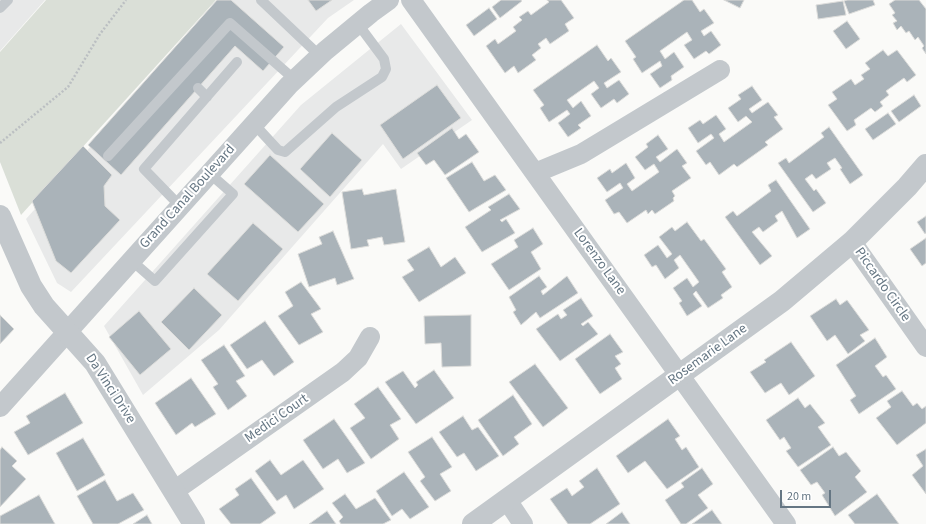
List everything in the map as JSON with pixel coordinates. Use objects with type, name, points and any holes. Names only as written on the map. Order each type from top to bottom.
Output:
[{"type":"street","name":"Grand Canal Boulevard","points":[[0,407],[209,173],[295,80],[320,56],[389,0]]},
{"type":"street","name":"Lorenzo Lane","points":[[411,0],[786,524]]},
{"type":"street","points":[[535,173],[581,154],[720,70]]},
{"type":"street","name":"Rosemarie Lane","points":[[473,524],[782,301],[852,242],[907,187],[926,164]]},
{"type":"street","name":"Da Vinci Drive","points":[[0,216],[31,286],[44,306],[95,363],[194,524]]},
{"type":"street","name":"Piccardo Circle","points":[[852,242],[926,347]]},
{"type":"street","name":"Medici Court","points":[[174,491],[343,372],[358,358],[370,337]]},
{"type":"street","points":[[507,500],[523,524]]},
{"type":"lane","points":[[0,8],[8,0]]},
{"type":"lane","points":[[261,0],[320,56]]},
{"type":"lane","points":[[108,156],[230,24],[295,80]]},
{"type":"lane","points":[[254,124],[278,150],[285,152],[336,108],[382,77],[386,69],[384,59],[358,24]]},
{"type":"lane","points":[[180,206],[144,169],[237,62]]},
{"type":"lane","points":[[198,88],[207,97]]},
{"type":"lane","points":[[131,260],[155,281],[234,194],[209,173]]},
{"type":"path","points":[[0,143],[68,86],[100,34],[126,0]]},
{"type":"shaded area","points":[[0,0],[45,0],[0,51]]},
{"type":"shaded area","points":[[46,0],[216,0],[21,215],[0,162],[0,52]]},
{"type":"shaded area","points":[[221,0],[354,0],[328,18],[71,292],[57,283],[26,219]]},
{"type":"shaded area","points":[[401,24],[472,120],[401,169],[383,144],[219,330],[143,395],[104,326],[301,105]]},
{"type":"building","points":[[217,0],[231,0],[284,47],[263,71],[235,46],[121,175],[88,145]]},
{"type":"building","points":[[308,0],[332,0],[316,11]]},
{"type":"building","points":[[501,0],[522,1],[500,18],[492,7]]},
{"type":"building","points":[[547,0],[561,0],[574,18],[565,24],[569,31],[550,44],[546,38],[538,44],[541,48],[532,55],[536,60],[518,73],[514,66],[505,73],[486,46],[495,39],[498,44],[516,31],[513,27],[522,20],[519,17],[528,11],[531,15],[549,2]]},
{"type":"building","points":[[684,0],[692,0],[700,12],[704,9],[714,23],[701,31],[704,36],[711,31],[721,45],[709,54],[706,51],[694,59],[684,45],[692,40],[687,32],[660,51],[665,59],[674,52],[684,67],[671,76],[672,80],[660,88],[650,74],[662,66],[660,61],[642,73],[633,59],[636,57],[625,41]]},
{"type":"building","points":[[724,0],[744,0],[740,8]]},
{"type":"building","points":[[873,0],[875,5],[849,14],[844,1]]},
{"type":"building","points":[[895,0],[919,0],[926,9],[926,54],[922,48],[924,46],[918,37],[915,40],[909,31],[906,33],[901,26],[897,30],[893,23],[897,21],[892,15],[895,13],[889,4]]},
{"type":"building","points":[[843,1],[846,15],[818,19],[816,5]]},
{"type":"building","points":[[489,8],[497,19],[474,36],[466,25]]},
{"type":"building","points":[[847,21],[860,39],[846,49],[833,31]]},
{"type":"building","points":[[597,45],[608,61],[611,58],[621,72],[604,83],[607,88],[619,80],[629,94],[617,103],[614,99],[601,108],[591,94],[599,88],[594,81],[567,100],[573,108],[581,101],[591,116],[578,125],[581,128],[568,137],[558,123],[570,114],[567,110],[549,122],[540,108],[544,105],[533,90]]},
{"type":"building","points":[[883,50],[888,56],[897,50],[916,75],[907,82],[904,78],[886,91],[889,95],[880,102],[883,106],[875,112],[871,108],[854,120],[856,125],[847,131],[828,105],[837,99],[832,92],[851,79],[855,85],[864,79],[861,75],[870,69],[865,63]]},
{"type":"building","points":[[437,85],[461,118],[403,159],[380,125]]},
{"type":"building","points":[[752,86],[762,100],[749,109],[752,113],[768,102],[778,115],[774,117],[783,129],[765,142],[768,145],[737,167],[734,164],[719,175],[710,162],[706,165],[696,151],[714,138],[711,134],[698,143],[688,128],[700,120],[703,124],[716,115],[726,129],[719,134],[724,142],[752,122],[746,116],[738,122],[728,108],[741,99],[738,95]]},
{"type":"building","points":[[914,95],[921,106],[899,122],[891,111]]},
{"type":"building","points":[[888,113],[896,124],[873,140],[865,129]]},
{"type":"building","points":[[829,127],[863,175],[850,184],[835,158],[827,163],[831,169],[816,179],[812,174],[805,179],[814,191],[816,189],[826,203],[813,212],[778,163],[786,158],[789,163],[824,137],[821,133]]},
{"type":"building","points":[[452,128],[459,139],[466,134],[479,152],[445,175],[434,160],[426,165],[417,153]]},
{"type":"building","points":[[332,133],[362,160],[330,197],[300,169]]},
{"type":"building","points":[[658,135],[668,149],[656,157],[660,162],[677,149],[687,163],[682,166],[691,178],[672,191],[675,196],[673,198],[674,201],[655,214],[652,210],[648,214],[646,210],[627,223],[619,212],[614,214],[605,200],[623,188],[620,183],[607,192],[597,178],[610,169],[612,173],[626,163],[635,178],[627,184],[632,191],[659,172],[654,164],[645,170],[635,157],[648,147],[646,144]]},
{"type":"building","points":[[83,146],[112,175],[104,186],[105,206],[120,220],[71,273],[56,261],[32,201]]},
{"type":"building","points":[[270,155],[324,204],[298,232],[244,184]]},
{"type":"building","points":[[472,162],[484,181],[495,175],[506,190],[469,212],[446,178]]},
{"type":"building","points":[[776,180],[810,229],[797,238],[782,211],[775,216],[778,221],[763,232],[759,227],[752,232],[772,256],[760,265],[725,217],[733,211],[737,216],[771,191],[768,185]]},
{"type":"building","points":[[362,189],[364,195],[396,189],[405,242],[384,245],[382,237],[367,240],[369,246],[351,249],[342,192]]},
{"type":"building","points":[[509,194],[520,209],[500,220],[502,222],[506,219],[515,233],[482,252],[465,227],[491,210],[488,207]]},
{"type":"building","points":[[926,216],[926,233],[925,234],[917,222]]},
{"type":"building","points":[[687,222],[701,241],[704,239],[726,269],[722,272],[732,287],[721,295],[723,298],[708,308],[696,291],[693,294],[702,306],[687,316],[679,303],[682,301],[673,288],[687,278],[693,287],[699,282],[680,255],[674,260],[679,268],[665,279],[656,265],[652,267],[644,255],[658,245],[667,258],[672,254],[659,237],[672,227],[675,231]]},
{"type":"building","points":[[253,223],[283,249],[238,301],[207,274]]},
{"type":"building","points":[[533,228],[543,244],[531,252],[541,269],[509,290],[491,264],[518,247],[514,240]]},
{"type":"building","points":[[333,231],[354,279],[337,285],[335,278],[309,287],[298,254],[322,244],[319,237]]},
{"type":"building","points":[[926,238],[926,263],[922,266],[910,249]]},
{"type":"building","points":[[429,247],[441,267],[455,257],[466,273],[419,302],[402,277],[414,270],[407,260]]},
{"type":"building","points":[[539,276],[547,287],[541,291],[543,295],[567,276],[578,293],[540,318],[536,312],[521,325],[513,312],[516,310],[509,297]]},
{"type":"building","points":[[301,282],[321,309],[311,314],[323,332],[299,345],[278,316],[293,306],[285,292]]},
{"type":"building","points":[[194,288],[222,315],[189,350],[161,322]]},
{"type":"building","points":[[581,298],[593,316],[581,324],[583,326],[588,322],[598,334],[560,361],[536,329],[558,314],[561,319],[567,315],[563,310]]},
{"type":"building","points":[[836,299],[840,305],[847,300],[869,330],[860,335],[865,341],[848,354],[835,335],[827,341],[810,316]]},
{"type":"building","points":[[139,311],[171,349],[140,375],[109,337]]},
{"type":"building","points":[[0,315],[14,329],[0,344]]},
{"type":"building","points":[[471,315],[471,366],[442,367],[441,343],[425,344],[424,316]]},
{"type":"building","points":[[265,321],[294,362],[274,376],[262,360],[247,369],[230,345]]},
{"type":"building","points":[[610,334],[623,352],[615,356],[621,364],[615,368],[622,379],[600,394],[575,359]]},
{"type":"building","points":[[875,338],[887,357],[875,366],[883,377],[886,375],[896,389],[859,414],[850,400],[856,396],[836,365]]},
{"type":"building","points":[[791,342],[815,376],[789,395],[781,383],[765,393],[750,372],[766,362],[764,360]]},
{"type":"building","points":[[224,345],[245,376],[236,381],[247,396],[228,410],[213,387],[218,384],[201,360]]},
{"type":"building","points":[[535,364],[568,408],[543,427],[509,382]]},
{"type":"building","points":[[434,370],[454,398],[416,424],[385,382],[403,371],[415,388],[418,385],[416,382]]},
{"type":"building","points":[[191,378],[216,414],[195,427],[192,423],[176,435],[155,403]]},
{"type":"building","points":[[378,387],[401,419],[390,425],[399,439],[371,459],[350,428],[365,418],[354,404]]},
{"type":"building","points":[[902,391],[913,406],[917,403],[922,409],[926,406],[926,423],[897,445],[876,418],[891,407],[887,401]]},
{"type":"building","points":[[65,393],[83,423],[28,455],[14,432],[30,423],[26,416]]},
{"type":"building","points":[[513,395],[532,424],[514,437],[519,444],[503,456],[478,420]]},
{"type":"building","points":[[798,398],[805,408],[810,404],[825,423],[818,427],[831,445],[798,467],[786,451],[791,448],[784,437],[780,440],[766,420]]},
{"type":"building","points":[[463,416],[472,430],[478,427],[499,456],[476,471],[464,453],[457,457],[439,432]]},
{"type":"building","points":[[334,419],[365,463],[347,473],[338,459],[323,469],[303,440]]},
{"type":"building","points":[[668,419],[680,436],[675,439],[682,450],[686,447],[699,467],[667,489],[645,461],[628,473],[616,456]]},
{"type":"building","points":[[432,437],[452,467],[440,474],[451,491],[435,501],[420,481],[425,477],[408,452]]},
{"type":"building","points":[[83,438],[105,475],[77,491],[56,453]]},
{"type":"building","points":[[2,447],[17,461],[12,466],[26,479],[0,507],[0,450]]},
{"type":"building","points":[[833,447],[839,456],[846,452],[861,471],[855,477],[867,492],[835,516],[822,495],[825,493],[817,482],[811,485],[800,470]]},
{"type":"building","points":[[926,449],[926,494],[912,475],[923,466],[916,455]]},
{"type":"building","points":[[270,460],[281,475],[303,460],[324,489],[294,509],[286,495],[277,501],[255,471]]},
{"type":"building","points":[[597,468],[620,504],[590,524],[568,524],[550,499],[567,488],[572,496],[584,487],[579,481]]},
{"type":"building","points":[[702,468],[713,484],[698,495],[708,508],[686,524],[681,524],[665,500],[684,487],[681,483]]},
{"type":"building","points":[[404,472],[429,507],[410,519],[402,509],[392,516],[376,491]]},
{"type":"building","points":[[251,478],[276,513],[260,524],[231,524],[219,509],[239,495],[235,489]]},
{"type":"building","points":[[105,480],[117,501],[133,493],[144,510],[118,524],[93,524],[77,496]]},
{"type":"building","points":[[345,494],[356,509],[375,498],[391,520],[383,524],[341,524],[339,521],[343,517],[332,503]]},
{"type":"building","points":[[877,494],[899,524],[855,524],[848,515]]},
{"type":"building","points":[[39,495],[55,524],[0,524],[0,516]]},
{"type":"building","points":[[712,510],[722,524],[692,524]]},
{"type":"building","points":[[327,511],[336,524],[309,524]]},
{"type":"building","points":[[622,512],[630,524],[606,524]]},
{"type":"building","points":[[147,515],[152,524],[133,524]]}]
